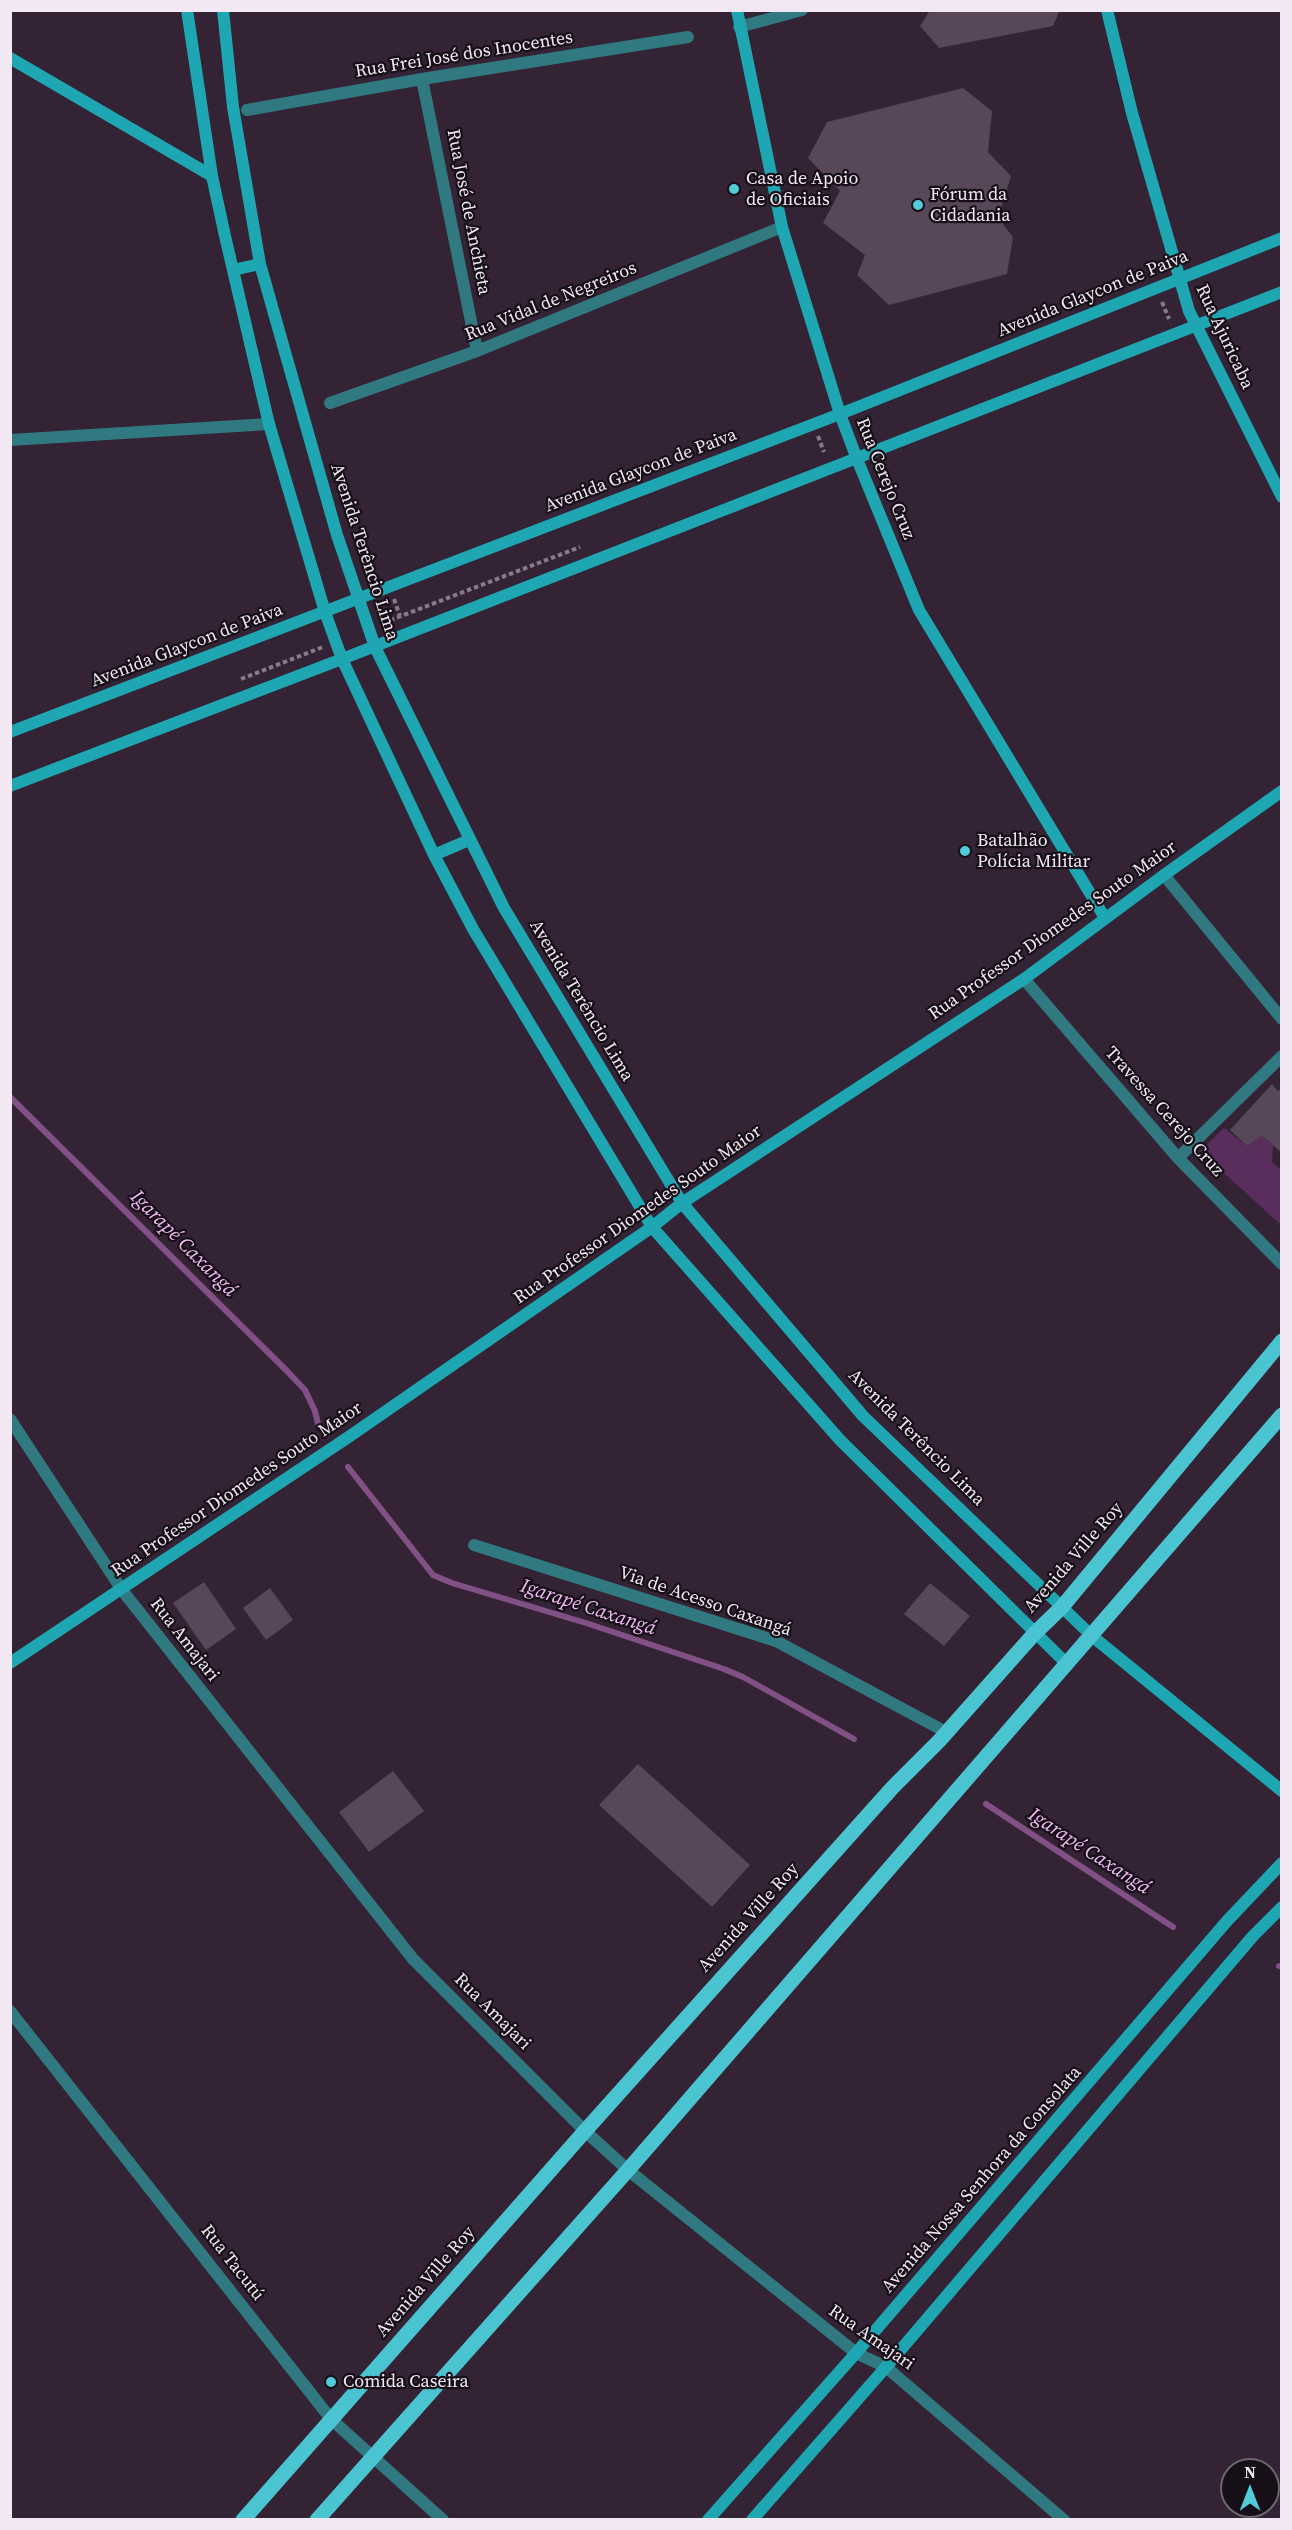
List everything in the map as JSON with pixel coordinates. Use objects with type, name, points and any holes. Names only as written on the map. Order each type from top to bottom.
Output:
[{"type":"main road","points":[[187,10],[212,176],[233,270],[270,424],[326,612],[342,659],[434,855],[473,929],[652,1227],[840,1440],[1034,1634],[1067,1664]]},
{"type":"main road","name":"Avenida Terêncio Lima","points":[[223,10],[235,117],[261,264],[357,599],[375,647],[504,908],[682,1203],[863,1416],[1092,1636],[1281,1791]]},
{"type":"main road","name":"Rua Cerejo Cruz","points":[[737,10],[782,227],[840,414],[857,459],[919,610],[1105,918]]},
{"type":"main road","name":"Rua Ajuricaba","points":[[1107,10],[1132,113],[1194,325],[1281,497]]},
{"type":"main road","points":[[10,58],[212,176]]},
{"type":"main road","name":"Avenida Glaycon de Paiva","points":[[10,732],[840,414],[1281,238]]},
{"type":"main road","points":[[233,270],[261,264]]},
{"type":"main road","points":[[10,786],[375,647],[1281,292]]},
{"type":"main road","name":"Rua Professor Diomedes Souto Maior","points":[[10,1664],[316,1460],[652,1227],[682,1203],[1024,979],[1281,791]]},
{"type":"main road","points":[[434,855],[469,840]]},
{"type":"main road","name":"Avenida Ville Roy","points":[[243,2520],[585,2131],[893,1786],[943,1737],[1034,1634],[1062,1607],[1281,1341]]},
{"type":"main road","points":[[317,2520],[628,2170],[1281,1415]]},
{"type":"main road","name":"Avenida Nossa Senhora da Consolata","points":[[708,2520],[856,2353],[1227,1921],[1281,1863]]},
{"type":"main road","points":[[752,2520],[1207,1993],[1253,1936],[1281,1907]]},
{"type":"street","points":[[739,27],[802,10]]},
{"type":"street","name":"Rua Frei José dos Inocentes","points":[[246,110],[422,79],[688,37]]},
{"type":"street","name":"Rua José de Anchieta","points":[[422,79],[477,351]]},
{"type":"street","name":"Rua Vidal de Negreiros","points":[[330,403],[477,351],[782,227]]},
{"type":"street","points":[[10,440],[270,424]]},
{"type":"street","points":[[1164,875],[1281,1019]]},
{"type":"street","name":"Travessa Cerejo Cruz","points":[[1024,979],[1178,1158],[1281,1264]]},
{"type":"street","points":[[1178,1158],[1281,1056]]},
{"type":"street","name":"Rua Amajari","points":[[10,1419],[122,1590],[413,1959],[585,2131],[628,2170],[856,2353],[886,2367],[1064,2520]]},
{"type":"street","name":"Via de Acesso Caxangá","points":[[474,1545],[776,1641],[943,1737]]},
{"type":"street","name":"Rua Tacutú","points":[[10,2011],[331,2419],[443,2520]]},
{"type":"path","points":[[1159,296],[1169,319]]},
{"type":"path","points":[[862,412],[870,435]]},
{"type":"path","points":[[816,430],[824,453]]},
{"type":"path","points":[[392,596],[400,616]]},
{"type":"shaded area","points":[[1224,1128],[1247,1146],[1262,1136],[1273,1146],[1272,1162],[1281,1170],[1281,1225],[1200,1151]]},
{"type":"building","points":[[930,10],[1060,10],[1053,26],[939,48],[920,26]]},
{"type":"building","name":"Fórum da Cidadania","points":[[963,88],[992,111],[988,152],[1011,176],[998,218],[1013,237],[1007,274],[889,305],[857,275],[865,255],[823,223],[840,191],[808,158],[827,122]]},
{"type":"building","points":[[1272,1084],[1278,1091],[1282,1088],[1282,1153],[1262,1136],[1247,1146],[1230,1130]]},
{"type":"building","points":[[204,1582],[236,1629],[206,1650],[173,1603]]},
{"type":"building","points":[[930,1583],[970,1616],[944,1646],[904,1614]]},
{"type":"building","points":[[270,1588],[293,1620],[266,1640],[243,1608]]},
{"type":"building","points":[[638,1764],[750,1865],[712,1907],[599,1805]]},
{"type":"building","points":[[393,1771],[424,1811],[369,1852],[339,1812]]},
{"type":"waterway","name":"Igarapé Caxangá","points":[[10,1097],[305,1390],[315,1411],[318,1424]]},
{"type":"waterway","name":"Igarapé Caxangá","points":[[348,1467],[433,1575],[724,1669],[743,1677],[854,1739]]},
{"type":"waterway","name":"Igarapé Caxangá","points":[[986,1804],[1173,1927]]},
{"type":"place","name":"Casa de Apoio de Oficiais","points":[[734,189]]},
{"type":"place","name":"Fórum da Cidadania","points":[[918,205]]},
{"type":"place","name":"Batalhão Polícia Militar","points":[[965,851]]},
{"type":"place","name":"Comida Caseira","points":[[331,2382]]}]
